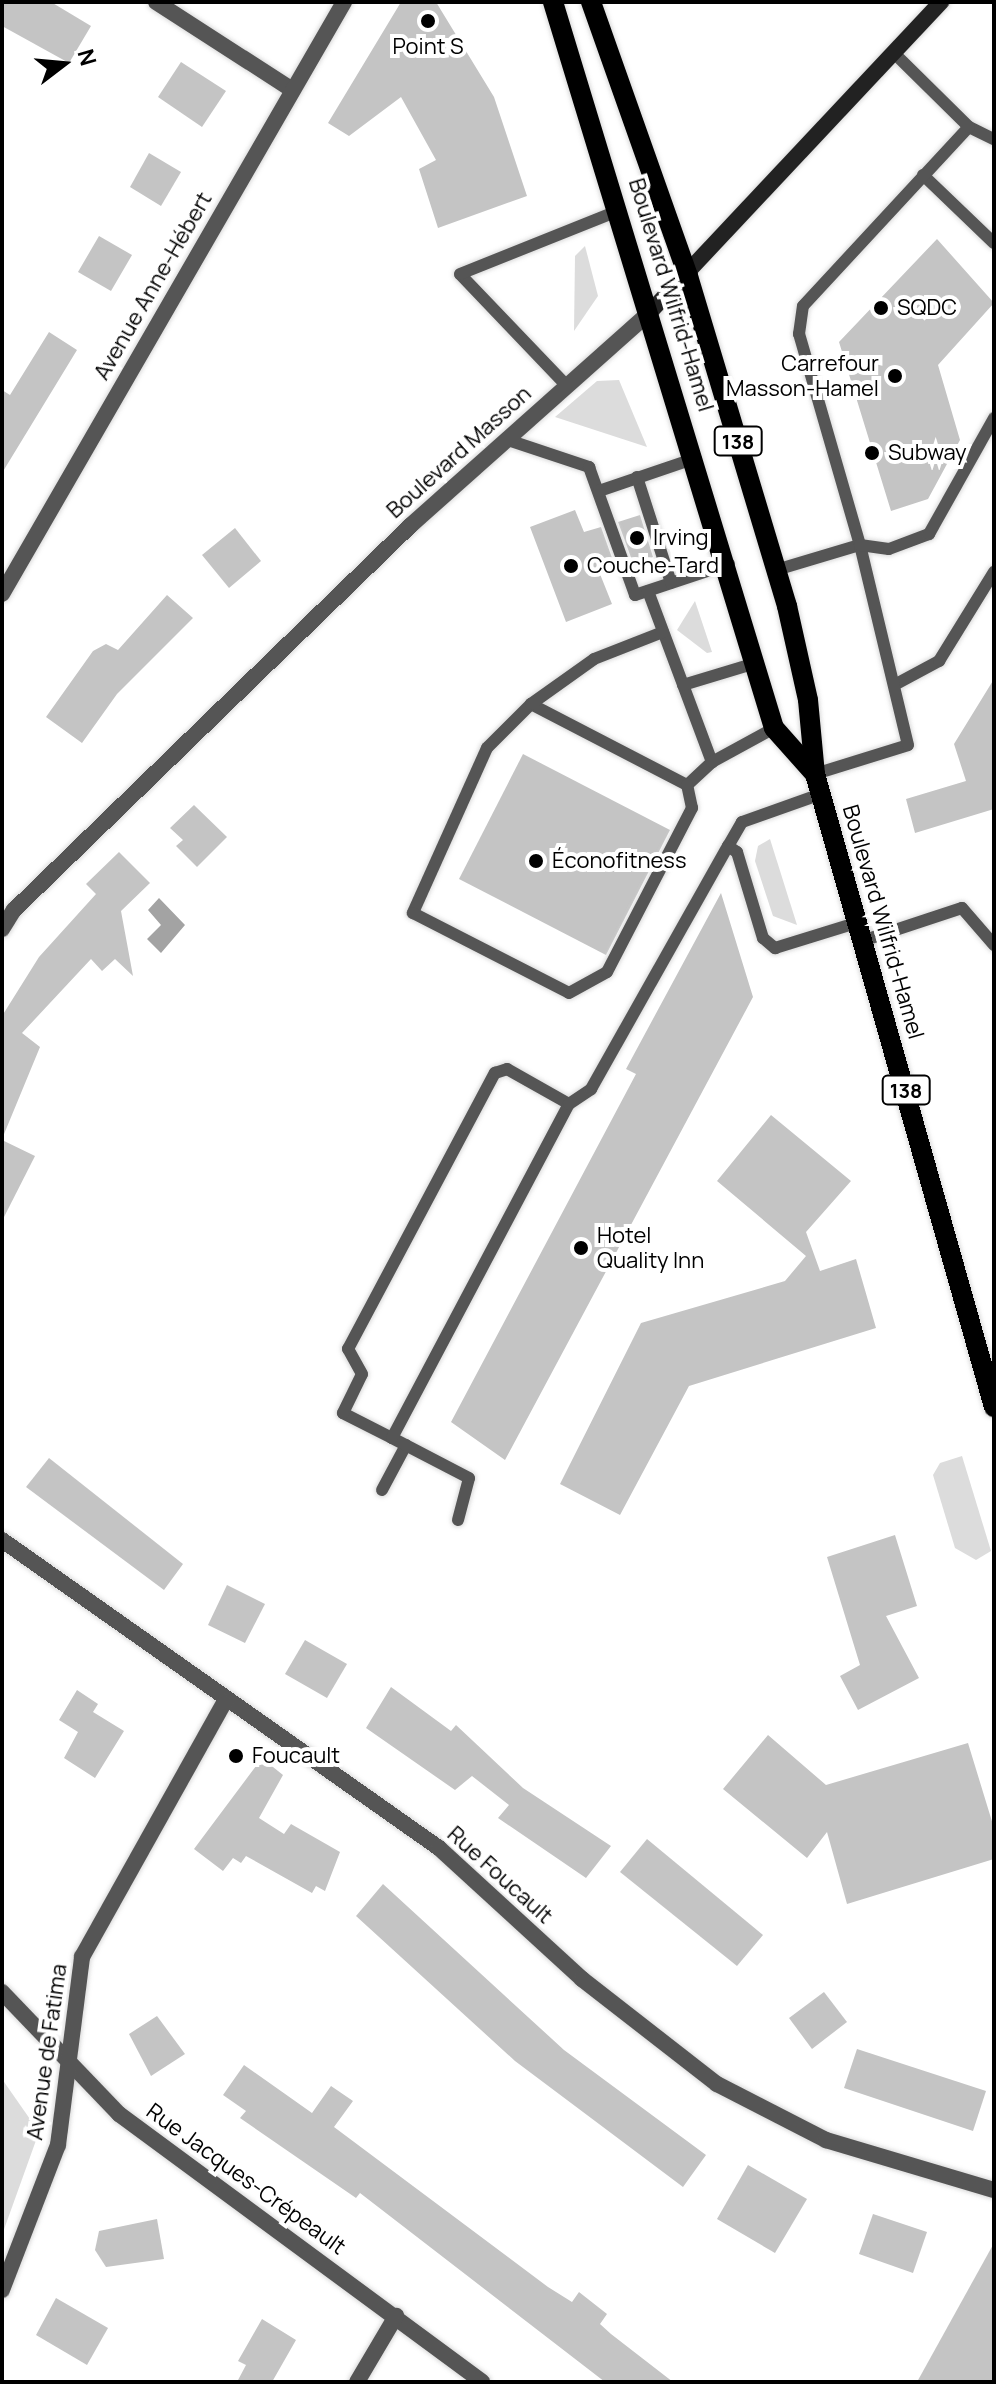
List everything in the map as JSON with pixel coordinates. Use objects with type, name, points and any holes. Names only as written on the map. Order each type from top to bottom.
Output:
[{"type":"main road","name":"Boulevard Wilfrid-Hamel","points":[[553,2],[729,564],[774,728],[815,774]]},
{"type":"main road","name":"Boulevard Wilfrid-Hamel","points":[[591,2],[688,276],[776,570],[808,700],[815,774],[990,1383],[994,1407]]},
{"type":"main road","name":"Boulevard Masson","points":[[651,311],[688,276],[941,2]]},
{"type":"street","points":[[156,2],[291,89]]},
{"type":"street","name":"Avenue Anne-Hébert","points":[[2,594],[344,2]]},
{"type":"street","name":"Boulevard Masson","points":[[2,929],[14,910],[505,439],[651,311]]},
{"type":"street","name":"Rue Foucault","points":[[2,1540],[224,1703],[298,1745],[439,1848],[582,1979],[717,2084],[826,2140],[994,2190]]},
{"type":"street","name":"Avenue de Fatima","points":[[2,2290],[31,2231],[58,2145],[64,2064],[82,1957],[224,1703]]},
{"type":"street","name":"Rue Jacques-Crépeault","points":[[2,1992],[64,2064],[119,2114],[482,2382]]},
{"type":"street","points":[[357,2382],[396,2316]]},
{"type":"lane","points":[[894,53],[969,127],[994,139]]},
{"type":"lane","points":[[815,774],[908,745],[898,683],[799,319],[811,293],[969,127]]},
{"type":"lane","points":[[923,175],[994,243]]},
{"type":"lane","points":[[566,385],[460,274],[620,210]]},
{"type":"lane","points":[[776,570],[860,545],[889,549],[936,527],[994,418]]},
{"type":"lane","points":[[505,439],[589,467],[635,595],[729,564]]},
{"type":"lane","points":[[599,491],[696,458]]},
{"type":"lane","points":[[637,477],[671,583]]},
{"type":"lane","points":[[898,683],[939,661],[994,572]]},
{"type":"lane","points":[[648,591],[712,762]]},
{"type":"lane","points":[[663,632],[594,659],[531,704],[487,748],[413,913],[569,993],[607,972],[692,808],[687,785]]},
{"type":"lane","points":[[683,685],[756,663]]},
{"type":"lane","points":[[531,704],[687,785]]},
{"type":"lane","points":[[687,785],[712,762],[774,728]]},
{"type":"lane","points":[[392,1438],[569,1104],[591,1089],[742,822],[821,794]]},
{"type":"lane","points":[[728,846],[737,852],[763,938],[775,948],[962,908],[994,945]]},
{"type":"lane","points":[[458,1520],[469,1478],[343,1413],[362,1374],[348,1349],[495,1073],[507,1069],[569,1104]]},
{"type":"lane","points":[[382,1490],[406,1445]]},
{"type":"shaded area","points":[[585,246],[598,296],[574,331],[575,256]]},
{"type":"shaded area","points":[[619,380],[647,447],[555,417],[597,381]]},
{"type":"shaded area","points":[[695,601],[712,652],[707,653],[677,630]]},
{"type":"shaded area","points":[[770,839],[797,925],[773,916],[755,861],[758,846]]},
{"type":"shaded area","points":[[159,898],[185,925],[161,953],[147,939],[161,925],[148,910]]},
{"type":"shaded area","points":[[962,1456],[991,1551],[976,1560],[955,1548],[933,1475],[940,1463]]},
{"type":"shaded area","points":[[2,2079],[39,2132],[2,2235]]},
{"type":"building","points":[[2,2],[51,2],[91,26],[69,63],[2,26]]},
{"type":"building","points":[[401,2],[436,2],[494,97],[527,196],[438,228],[419,169],[436,160],[401,97],[349,136],[328,123]]},
{"type":"building","points":[[181,62],[226,91],[202,127],[158,97]]},
{"type":"building","points":[[149,153],[181,172],[161,206],[130,187]]},
{"type":"building","points":[[99,236],[132,255],[111,291],[78,272]]},
{"type":"building","name":"Carrefour Masson-Hamel","points":[[937,239],[994,303],[938,365],[960,440],[928,499],[891,511],[839,342]]},
{"type":"building","points":[[49,332],[77,350],[2,473],[2,390],[10,395]]},
{"type":"building","name":"Couche-Tard","points":[[575,510],[584,532],[601,527],[616,569],[600,574],[612,604],[566,622],[530,527]]},
{"type":"building","points":[[640,515],[653,557],[633,563],[618,522]]},
{"type":"building","points":[[235,528],[261,561],[229,588],[202,555]]},
{"type":"building","points":[[167,595],[193,618],[117,694],[82,743],[46,717],[93,651],[106,644],[118,650]]},
{"type":"building","points":[[994,679],[994,809],[915,833],[906,799],[966,781],[954,744]]},
{"type":"building","points":[[523,754],[670,830],[606,955],[459,879]]},
{"type":"building","points":[[194,805],[227,837],[197,867],[176,846],[183,840],[170,828]]},
{"type":"building","points":[[119,852],[150,883],[121,911],[133,976],[115,959],[102,971],[91,959],[22,1033],[40,1047],[2,1139],[2,1016],[39,957],[96,894],[86,884]]},
{"type":"building","name":"Hotel Quality Inn","points":[[721,893],[753,997],[505,1460],[451,1422],[636,1074],[626,1069]]},
{"type":"building","points":[[771,1115],[851,1181],[806,1232],[820,1271],[856,1259],[876,1328],[689,1386],[620,1515],[560,1484],[641,1323],[785,1281],[806,1256],[717,1181]]},
{"type":"building","points":[[2,1140],[35,1156],[2,1221]]},
{"type":"building","points":[[49,1458],[183,1564],[164,1590],[26,1487]]},
{"type":"building","points":[[895,1535],[917,1606],[886,1616],[919,1678],[858,1710],[840,1676],[860,1665],[827,1557]]},
{"type":"building","points":[[227,1585],[265,1604],[245,1643],[208,1625]]},
{"type":"building","points":[[305,1640],[347,1664],[327,1698],[285,1674]]},
{"type":"building","points":[[391,1687],[451,1731],[456,1725],[523,1788],[611,1846],[586,1878],[498,1818],[509,1805],[472,1776],[455,1790],[366,1728]]},
{"type":"building","points":[[77,1690],[98,1704],[93,1712],[124,1731],[95,1778],[64,1758],[78,1732],[59,1720]]},
{"type":"building","points":[[768,1735],[826,1785],[968,1743],[994,1828],[994,1859],[847,1904],[827,1832],[807,1858],[723,1789]]},
{"type":"building","points":[[268,1763],[283,1775],[259,1818],[284,1834],[291,1824],[340,1852],[325,1891],[316,1886],[312,1893],[246,1856],[241,1863],[233,1858],[223,1871],[194,1849],[256,1766]]},
{"type":"building","points":[[647,1839],[763,1935],[737,1966],[620,1872]]},
{"type":"building","points":[[383,1884],[564,2050],[706,2155],[683,2187],[515,2061],[356,1916]]},
{"type":"building","points":[[824,1992],[847,2022],[812,2049],[789,2018]]},
{"type":"building","points":[[157,2016],[185,2054],[151,2076],[129,2034]]},
{"type":"building","points":[[857,2049],[986,2091],[973,2131],[844,2088]]},
{"type":"building","points":[[244,2065],[312,2113],[331,2086],[353,2101],[334,2127],[548,2287],[572,2302],[579,2292],[607,2314],[600,2324],[673,2382],[605,2382],[360,2193],[356,2198],[240,2118],[246,2111],[223,2095]]},
{"type":"building","points":[[748,2165],[807,2199],[775,2253],[717,2219]]},
{"type":"building","points":[[873,2214],[927,2232],[913,2273],[859,2254]]},
{"type":"building","points":[[157,2219],[164,2259],[106,2267],[95,2250],[99,2231]]},
{"type":"building","points":[[994,2243],[994,2382],[917,2382]]},
{"type":"building","points":[[56,2298],[108,2328],[87,2365],[36,2335]]},
{"type":"building","points":[[262,2319],[296,2340],[272,2382],[237,2382],[246,2365],[238,2361]]},
{"type":"place","name":"Point S","points":[[428,21]]},
{"type":"place","name":"SQDC","points":[[881,308]]},
{"type":"place","name":"Carrefour Masson-Hamel","points":[[895,376]]},
{"type":"place","name":"Subway","points":[[872,453]]},
{"type":"place","name":"Irving","points":[[637,538]]},
{"type":"place","name":"Couche-Tard","points":[[571,566]]},
{"type":"place","name":"Éconofitness","points":[[536,861]]},
{"type":"place","name":"Hotel Quality Inn","points":[[581,1248]]},
{"type":"place","name":"Foucault","points":[[236,1756]]}]
